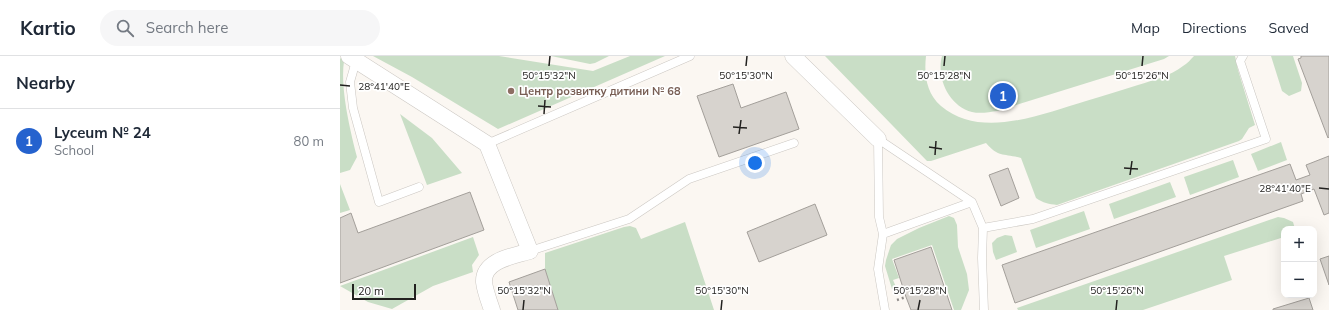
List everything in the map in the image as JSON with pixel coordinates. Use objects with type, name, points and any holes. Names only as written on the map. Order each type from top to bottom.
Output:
[{"type":"street","points":[[793,56],[878,139]]},
{"type":"street","points":[[352,58],[488,144],[530,251],[502,260],[492,265],[486,272],[484,282],[492,310]]},
{"type":"lane","points":[[488,144],[690,56]]},
{"type":"lane","points":[[983,228],[1033,219],[1266,139],[1240,61],[1243,56]]},
{"type":"lane","points":[[352,58],[350,82],[353,108],[379,202],[419,187]]},
{"type":"lane","points":[[878,139],[972,202],[983,228],[982,258],[984,310]]},
{"type":"lane","points":[[878,139],[879,217],[883,234],[878,269],[885,310]]},
{"type":"lane","points":[[530,251],[629,219],[690,179],[794,143]]},
{"type":"lane","points":[[883,234],[972,202]]},
{"type":"green space","name":"Центр розвитку дитини № 68","points":[[373,56],[499,56],[593,71],[630,56],[665,56],[498,129],[412,77]]},
{"type":"green space","points":[[551,56],[609,56],[590,64]]},
{"type":"green space","points":[[825,56],[926,56],[925,70],[927,83],[932,95],[941,106],[957,116],[974,121],[993,123],[1012,121],[1050,112],[1156,79],[1178,69],[1194,56],[1235,56],[1255,125],[1249,128],[1239,141],[1057,205],[1044,202],[1036,198],[1021,158],[998,153],[990,148],[986,143],[927,161]]},
{"type":"green space","points":[[942,56],[1169,56],[1164,59],[997,111],[978,113],[964,109],[957,104],[946,90],[941,73]]},
{"type":"green space","points":[[1271,56],[1293,56],[1302,83],[1301,91],[1289,96],[1282,91]]},
{"type":"green space","points":[[340,58],[344,61],[343,84],[349,122],[357,157],[350,170],[340,173]]},
{"type":"green space","points":[[400,114],[432,138],[462,173],[427,185]]},
{"type":"green space","points":[[1281,142],[1287,160],[1258,171],[1251,154]]},
{"type":"green space","points":[[1233,160],[1239,177],[1190,195],[1184,177]]},
{"type":"green space","points":[[1170,182],[1176,197],[1114,219],[1109,204]]},
{"type":"green space","points":[[340,184],[350,210],[340,213]]},
{"type":"green space","points":[[1084,211],[1090,229],[1036,248],[1030,230]]},
{"type":"green space","points":[[949,216],[954,218],[957,225],[958,247],[967,274],[969,290],[961,310],[954,310],[932,245],[892,259],[899,278],[893,280],[896,287],[892,289],[885,266],[891,245],[897,239]]},
{"type":"green space","points":[[1278,217],[1293,222],[1294,226],[1281,226],[1281,238],[1224,256],[1232,280],[1143,310],[1018,310],[1017,308]]},
{"type":"green space","points":[[685,222],[714,310],[558,310],[545,269],[545,253],[624,227],[630,226],[636,228],[641,239]]},
{"type":"green space","points":[[1005,235],[1012,236],[1017,252],[996,260],[992,243],[997,238]]},
{"type":"green space","points":[[473,237],[479,255],[472,265],[473,272],[433,286],[392,309],[368,302],[340,286]]},
{"type":"building","points":[[1301,56],[1329,56],[1328,138],[1298,59],[1301,58]]},
{"type":"building","points":[[733,84],[741,108],[786,92],[799,129],[719,157],[697,96]]},
{"type":"building","points":[[1329,156],[1329,213],[1324,215],[1314,189],[1301,194],[1303,201],[1015,303],[1002,265],[1290,164],[1296,180],[1310,175],[1306,165]]},
{"type":"building","points":[[1008,168],[1019,198],[1001,206],[989,175]]},
{"type":"building","points":[[470,192],[484,230],[340,283],[340,218],[351,213],[358,233]]},
{"type":"building","points":[[815,204],[827,235],[759,262],[747,232]]},
{"type":"building","points":[[931,247],[952,310],[911,310],[906,297],[894,260]]},
{"type":"building","points":[[1329,256],[1329,285],[1320,259]]},
{"type":"building","points":[[545,269],[558,310],[518,310],[509,282]]},
{"type":"building","points":[[1309,298],[1313,310],[1273,310]]},
{"type":"place","name":"Центр розвитку дитини № 68","points":[[511,91]]},
{"type":"place","name":"Lyceum № 24","points":[[1003,96]]}]
